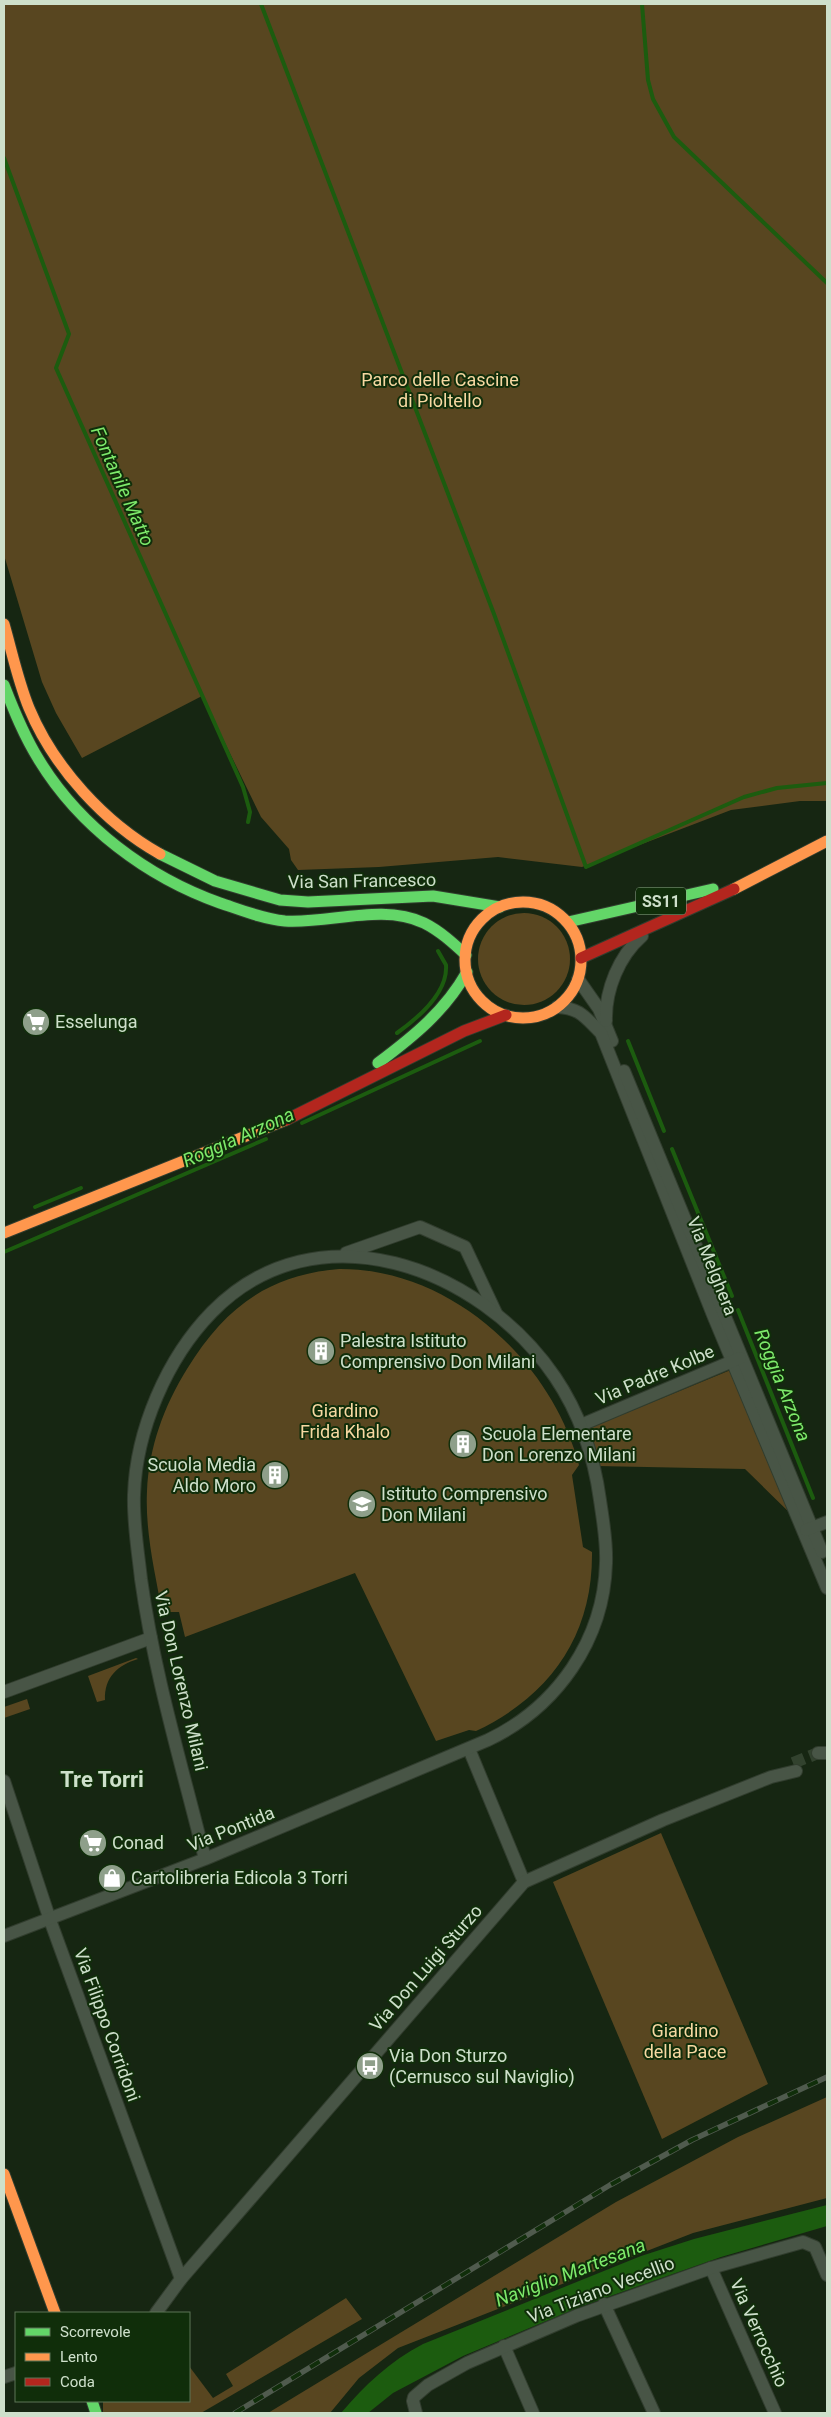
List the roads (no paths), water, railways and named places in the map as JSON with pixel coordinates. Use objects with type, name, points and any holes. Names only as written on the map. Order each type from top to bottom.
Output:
[{"type":"main road","name":"Via San Francesco","points":[[4,624],[33,718],[53,752],[80,787],[110,819],[154,852],[196,875],[214,882],[276,899],[301,901],[433,896],[500,907]]},
{"type":"main road","name":"Via San Francesco","points":[[4,685],[13,715],[27,742],[65,796],[113,845],[147,868],[198,896],[269,918],[298,921],[386,914],[404,916],[428,924],[444,934],[466,955]]},
{"type":"main road","name":"SS11","points":[[581,958],[754,880],[827,841]]},
{"type":"main road","name":"SS11","points":[[568,922],[754,880]]},
{"type":"main road","points":[[515,903],[534,903],[551,909],[568,922],[578,939],[581,958],[578,979],[571,993],[557,1007],[532,1017],[519,1018],[506,1015],[480,999],[472,986],[467,972],[466,955],[469,940],[476,926],[487,915],[500,907],[515,903]]},
{"type":"main road","points":[[339,1093],[436,1017],[452,998],[467,972]]},
{"type":"main road","points":[[4,1233],[275,1125],[464,1031],[506,1015]]},
{"type":"main road","points":[[4,2174],[55,2312]]},
{"type":"street","name":"Via Melghera","points":[[608,1031],[606,1011],[620,963],[631,946],[653,926]]},
{"type":"street","name":"Via Melghera","points":[[578,979],[599,1009],[608,1031],[737,1360],[807,1529],[827,1588]]},
{"type":"street","name":"Via Melghera","points":[[557,1007],[572,1008],[582,1014],[601,1033],[653,1168],[737,1360]]},
{"type":"street","name":"Via Don Lorenzo Milani","points":[[339,1255],[420,1228],[465,1247],[497,1315]]},
{"type":"street","name":"Via Don Lorenzo Milani","points":[[205,1859],[151,1638],[136,1536],[134,1498],[141,1442],[161,1388],[196,1330],[215,1309],[236,1291],[259,1277],[284,1266],[311,1258],[339,1255],[375,1258],[411,1267],[460,1290],[497,1315],[524,1338],[547,1366],[566,1395],[581,1425],[597,1478],[606,1544],[605,1580],[595,1623],[576,1663],[543,1703],[514,1726],[469,1749]]},
{"type":"street","name":"Via Padre Kolbe","points":[[581,1425],[737,1360]]},
{"type":"street","points":[[807,1529],[827,1522]]},
{"type":"street","name":"Via Melghera","points":[[807,1529],[827,1566]]},
{"type":"street","points":[[4,1692],[151,1638]]},
{"type":"street","points":[[469,1749],[524,1882]]},
{"type":"street","name":"Via Pontida","points":[[4,1936],[50,1920],[205,1859],[469,1749]]},
{"type":"street","name":"Via Don Luigi Sturzo","points":[[157,2312],[181,2279],[524,1882],[662,1820],[795,1767]]},
{"type":"street","name":"Via Filippo Corridoni","points":[[4,1781],[50,1920],[181,2279]]},
{"type":"street","name":"Via Tiziano Vecellio","points":[[416,2413],[414,2397],[428,2385],[504,2346],[604,2304],[711,2268],[800,2242],[811,2244],[817,2251],[827,2275]]},
{"type":"street","name":"Via Verrocchio","points":[[711,2268],[775,2413]]},
{"type":"street","points":[[604,2304],[654,2413]]},
{"type":"street","points":[[504,2346],[533,2413]]},
{"type":"waterway","points":[[261,4],[494,614],[586,867],[744,797],[777,788],[827,783]]},
{"type":"waterway","points":[[642,4],[648,80],[653,99],[674,137],[827,283]]},
{"type":"waterway","name":"Fontanile Matto","points":[[4,158],[69,334],[56,368],[243,787],[250,812],[248,822]]},
{"type":"waterway","points":[[397,1033],[414,1020],[437,995],[442,985],[446,965],[438,951]]},
{"type":"waterway","name":"Roggia Arzona","points":[[302,1123],[480,1041]]},
{"type":"waterway","name":"Roggia Arzona","points":[[628,1041],[664,1131]]},
{"type":"waterway","name":"Roggia Arzona","points":[[4,1252],[266,1139]]},
{"type":"waterway","name":"Roggia Arzona","points":[[672,1149],[732,1296]]},
{"type":"waterway","points":[[35,1207],[81,1188]]},
{"type":"waterway","name":"Roggia Arzona","points":[[738,1310],[813,1498]]},
{"type":"tunnel","points":[[793,1763],[818,1753]]},
{"type":"railway","points":[[235,2413],[610,2185],[692,2140],[827,2077]]},
{"type":"place","name":"Esselunga","points":[[36,1022]]},
{"type":"place","name":"Palestra Istituto Comprensivo Don Milani","points":[[321,1351]]},
{"type":"place","name":"Scuola Elementare Don Lorenzo Milani","points":[[463,1444]]},
{"type":"place","name":"Scuola Media Aldo Moro","points":[[275,1475]]},
{"type":"place","name":"Istituto Comprensivo Don Milani","points":[[362,1504]]},
{"type":"place","name":"Conad","points":[[93,1843]]},
{"type":"place","name":"Cartolibreria Edicola 3 Torri","points":[[112,1878]]},
{"type":"place","name":"Via Don Sturzo (Cernusco sul Naviglio)","points":[[370,2066]]},
{"type":"district","name":"Tre Torri","points":[[102,1779]]},
{"type":"park label","name":"Parco delle Cascine di Pioltello","points":[[440,390]]},
{"type":"park label","name":"Giardino Frida Khalo","points":[[345,1421]]},
{"type":"park label","name":"Giardino della Pace","points":[[685,2041]]},
{"type":"water label","name":"Naviglio Martesana","points":[[570,2272]]}]
